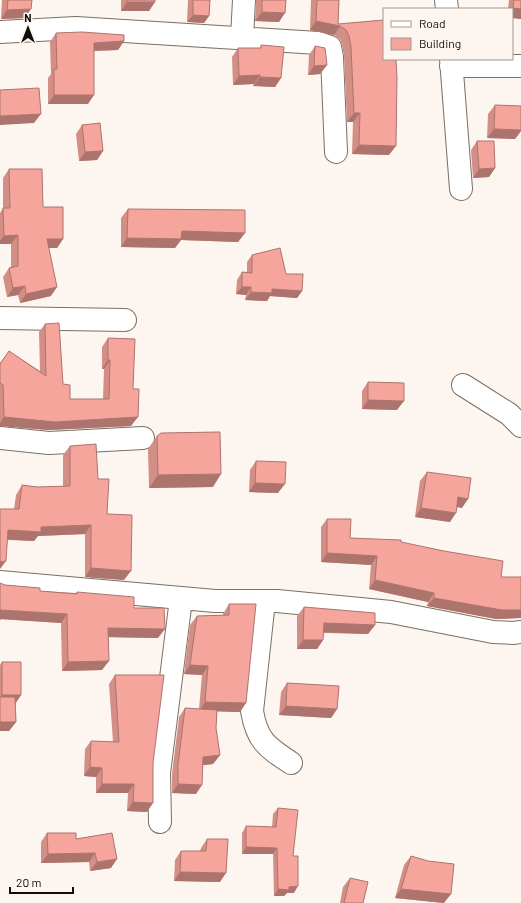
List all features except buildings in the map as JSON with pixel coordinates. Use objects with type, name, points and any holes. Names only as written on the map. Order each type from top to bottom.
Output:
[{"type":"street","points":[[242,38],[244,0]]},
{"type":"street","points":[[0,32],[76,28],[318,43],[330,48],[332,57],[336,152]]},
{"type":"street","points":[[460,189],[451,63],[521,66]]},
{"type":"street","points":[[0,318],[125,320]]},
{"type":"street","points":[[463,386],[509,414],[521,426]]},
{"type":"street","points":[[0,438],[49,443],[142,438]]},
{"type":"street","points":[[0,582],[215,602],[264,602],[390,612],[493,632],[521,632]]},
{"type":"street","points":[[160,822],[159,773],[181,599]]},
{"type":"street","points":[[264,602],[252,711],[254,727],[266,746],[291,764]]}]
